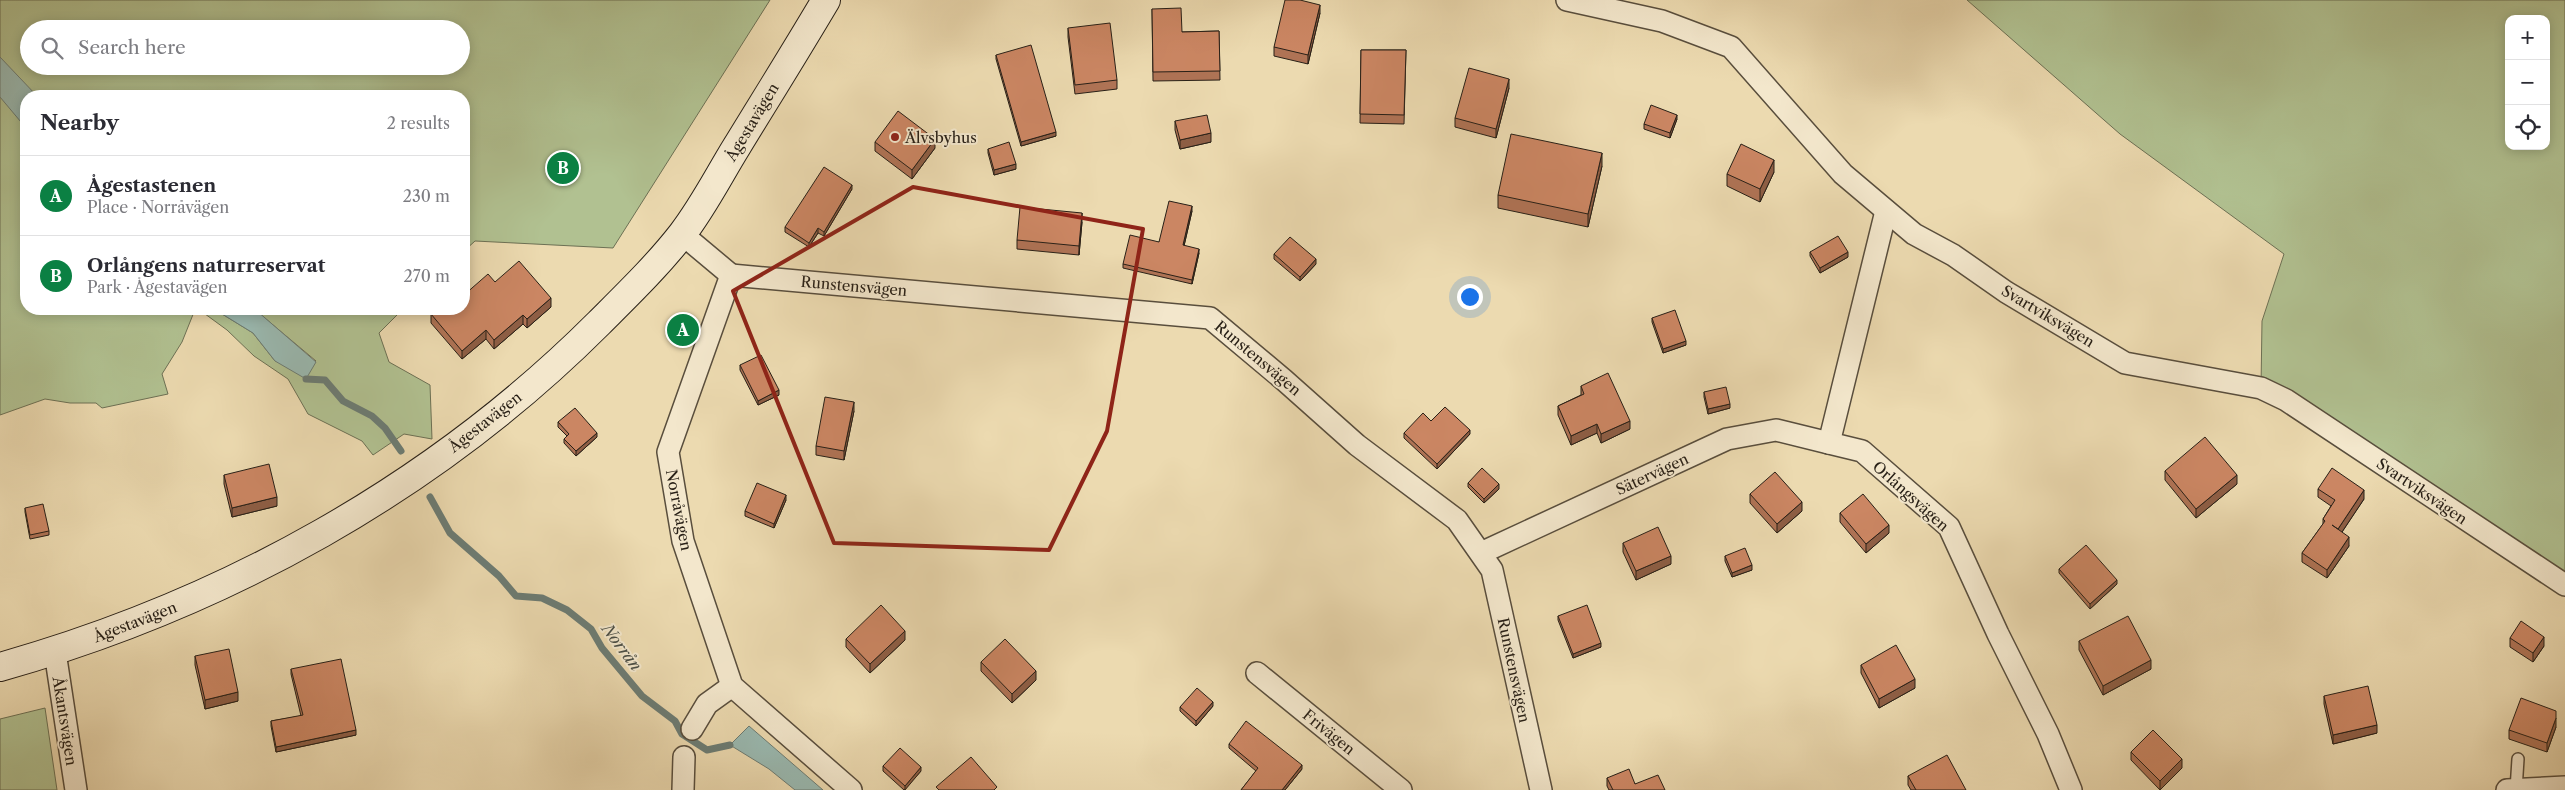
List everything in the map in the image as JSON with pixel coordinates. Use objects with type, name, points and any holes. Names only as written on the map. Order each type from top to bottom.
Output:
[{"type":"main road","name":"Ågestavägen","points":[[0,667],[55,652],[182,604],[304,545],[404,483],[500,413],[575,347],[645,277],[682,234],[826,0]]},
{"type":"street","name":"Svartviksvägen","points":[[1567,0],[1662,21],[1731,47],[1843,174],[1914,234],[1953,255],[2006,292],[2125,363],[2262,388],[2286,400],[2565,586]]},
{"type":"street","points":[[1829,443],[1886,211]]},
{"type":"street","points":[[682,234],[731,275]]},
{"type":"street","name":"Runstensvägen","points":[[731,275],[1210,318],[1357,445],[1457,520],[1481,553],[1492,570],[1541,790]]},
{"type":"street","name":"Norråvägen","points":[[731,275],[668,452],[683,541],[732,686]]},
{"type":"street","name":"Sätervägen","points":[[1481,553],[1727,439],[1776,430],[1829,443]]},
{"type":"street","name":"Orlångsvägen","points":[[1829,443],[1862,451],[1949,527],[1998,634],[2048,734],[2071,790]]},
{"type":"street","name":"Åkantsvägen","points":[[55,652],[76,790]]},
{"type":"street","name":"Frivägen","points":[[1257,673],[1401,790]]},
{"type":"street","points":[[692,729],[707,704],[732,686],[851,790]]},
{"type":"street","points":[[683,790],[684,757]]},
{"type":"street","points":[[2507,790],[2565,787]]},
{"type":"lane","points":[[2516,790],[2518,759]]},
{"type":"highlighted area","points":[[913,187],[1143,229],[1107,431],[1049,550],[834,543],[733,291]]},
{"type":"green space","points":[[0,0],[770,0],[613,248],[475,241],[470,246],[470,90],[20,90],[20,315],[193,315],[182,342],[162,374],[168,394],[102,408],[96,403],[70,403],[45,399],[0,415]]},
{"type":"green space","points":[[1967,0],[2565,0],[2565,585],[2261,388],[2262,321],[2284,254],[2120,134]]},
{"type":"green space","points":[[206,315],[224,315],[253,333],[275,361],[316,361],[261,315],[397,315],[379,333],[389,362],[430,385],[432,439],[404,434],[373,455],[362,441],[308,414],[288,379],[254,356],[227,330]]},
{"type":"green space","points":[[45,708],[57,790],[0,790],[0,719]]},
{"type":"water","points":[[0,57],[31,90],[20,90],[20,121],[0,97]]},
{"type":"water","points":[[224,315],[262,315],[316,362],[306,379],[275,361],[253,333]]},
{"type":"water","points":[[749,726],[823,790],[795,790],[769,769],[730,745]]},
{"type":"building","points":[[1285,0],[1300,0],[1320,5],[1308,55],[1274,47]]},
{"type":"building","points":[[1181,8],[1182,32],[1219,31],[1220,71],[1153,72],[1152,9]]},
{"type":"building","points":[[1110,23],[1117,80],[1075,85],[1068,28]]},
{"type":"building","points":[[1031,45],[1056,132],[1021,142],[996,55]]},
{"type":"building","points":[[1361,50],[1406,50],[1404,115],[1360,114]]},
{"type":"building","points":[[1469,68],[1509,79],[1496,129],[1455,118]]},
{"type":"building","points":[[1651,105],[1677,115],[1670,133],[1644,124]]},
{"type":"building","points":[[898,111],[935,139],[912,170],[875,142]]},
{"type":"building","points":[[1207,115],[1211,133],[1180,140],[1175,121]]},
{"type":"building","points":[[1511,134],[1602,153],[1588,214],[1498,195]]},
{"type":"building","points":[[1009,142],[1016,164],[994,170],[988,149]]},
{"type":"building","points":[[1741,144],[1774,160],[1760,189],[1727,174]]},
{"type":"building","points":[[824,167],[852,185],[824,232],[818,228],[809,243],[785,227]]},
{"type":"building","points":[[1169,201],[1192,206],[1183,245],[1199,249],[1192,280],[1123,264],[1130,235],[1159,242]]},
{"type":"building","points":[[1020,207],[1082,213],[1079,246],[1017,240]]},
{"type":"building","points":[[1838,236],[1848,252],[1820,268],[1810,252]]},
{"type":"building","points":[[1290,237],[1316,259],[1300,277],[1274,254]]},
{"type":"building","points":[[519,261],[551,298],[527,319],[523,315],[494,340],[486,330],[462,351],[432,315],[470,315],[470,290],[488,274],[495,282]]},
{"type":"building","points":[[1675,310],[1686,341],[1663,349],[1652,318]]},
{"type":"building","points":[[761,355],[779,390],[758,401],[740,365]]},
{"type":"building","points":[[1608,373],[1630,421],[1601,434],[1597,424],[1571,436],[1558,406],[1584,394],[1581,386]]},
{"type":"building","points":[[1726,387],[1730,404],[1708,409],[1704,392]]},
{"type":"building","points":[[825,397],[854,402],[844,451],[816,446]]},
{"type":"building","points":[[1445,407],[1470,430],[1437,464],[1404,433],[1423,413],[1431,421]]},
{"type":"building","points":[[575,408],[597,433],[576,451],[564,439],[569,434],[558,422]]},
{"type":"building","points":[[2205,437],[2237,475],[2196,509],[2165,471]]},
{"type":"building","points":[[269,464],[277,497],[232,508],[224,475]]},
{"type":"building","points":[[1482,468],[1499,484],[1484,499],[1468,483]]},
{"type":"building","points":[[2332,468],[2364,490],[2338,529],[2332,525],[2349,537],[2327,570],[2302,553],[2325,521],[2323,519],[2335,500],[2318,489]]},
{"type":"building","points":[[1775,472],[1802,502],[1777,524],[1750,494]]},
{"type":"building","points":[[757,483],[786,495],[774,524],[745,511]]},
{"type":"building","points":[[1863,494],[1889,525],[1866,544],[1840,513]]},
{"type":"building","points":[[43,504],[49,531],[30,535],[25,508]]},
{"type":"building","points":[[1658,527],[1671,556],[1636,571],[1623,543]]},
{"type":"building","points":[[2086,545],[2117,580],[2090,604],[2059,569]]},
{"type":"building","points":[[1745,548],[1752,565],[1732,573],[1725,556]]},
{"type":"building","points":[[881,605],[905,631],[870,664],[846,639]]},
{"type":"building","points":[[1587,605],[1601,643],[1573,654],[1558,616]]},
{"type":"building","points":[[2128,616],[2151,660],[2103,686],[2079,641]]},
{"type":"building","points":[[2521,621],[2544,637],[2533,653],[2510,638]]},
{"type":"building","points":[[1005,639],[1036,671],[1012,694],[981,662]]},
{"type":"building","points":[[1896,645],[1915,679],[1879,699],[1861,665]]},
{"type":"building","points":[[229,649],[238,692],[205,700],[195,656]]},
{"type":"building","points":[[341,659],[356,730],[276,747],[271,721],[303,715],[291,669]]},
{"type":"building","points":[[2368,686],[2377,725],[2333,735],[2324,696]]},
{"type":"building","points":[[1197,688],[1213,702],[1196,721],[1180,707]]},
{"type":"building","points":[[2521,698],[2556,711],[2556,718],[2547,743],[2509,730]]},
{"type":"building","points":[[1246,721],[1302,765],[1282,790],[1241,790],[1258,768],[1229,744]]},
{"type":"building","points":[[2153,730],[2182,759],[2160,781],[2131,752]]},
{"type":"building","points":[[900,748],[921,767],[905,786],[883,766]]},
{"type":"building","points":[[1947,755],[1966,790],[1916,790],[1908,776]]},
{"type":"building","points":[[971,757],[997,787],[994,790],[939,790],[936,787]]},
{"type":"building","points":[[1629,769],[1635,784],[1658,775],[1665,790],[1613,790],[1607,778]]},
{"type":"waterway","name":"Norrån","points":[[306,379],[325,380],[343,401],[372,416],[385,428],[401,451]]},
{"type":"waterway","name":"Norrån","points":[[430,497],[450,533],[499,576],[516,596],[542,598],[567,610],[591,629],[602,648],[642,696],[675,721],[682,734],[707,750],[730,745]]},
{"type":"place","name":"Älvsbyhus","points":[[895,137]]},
{"type":"place","name":"Orlångens naturreservat","points":[[563,168]]},
{"type":"place","name":"Ågestastenen","points":[[683,330]]}]
